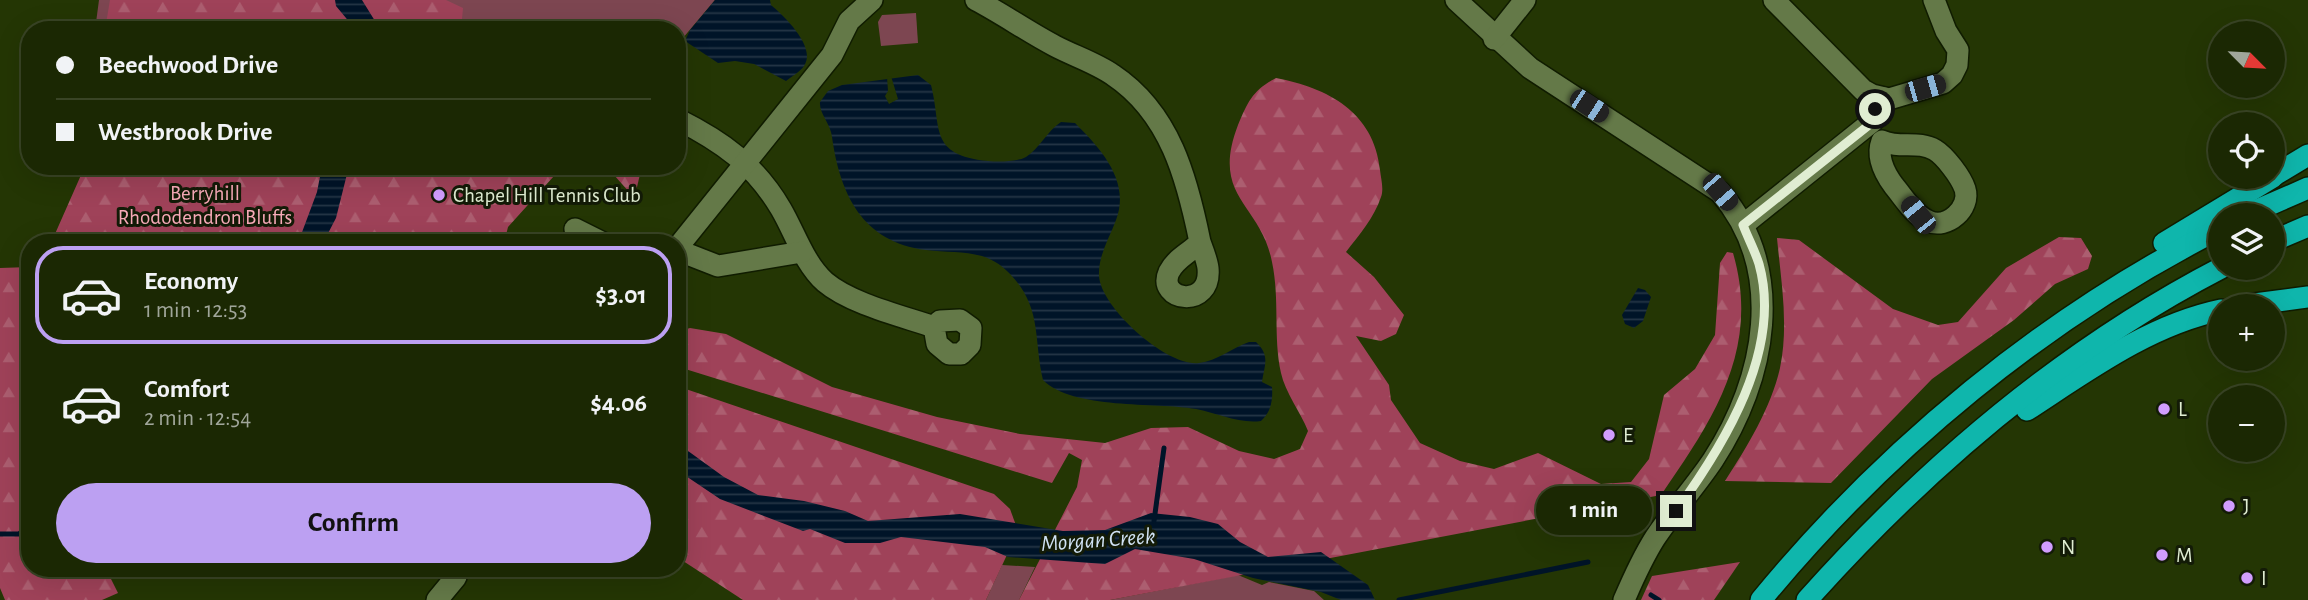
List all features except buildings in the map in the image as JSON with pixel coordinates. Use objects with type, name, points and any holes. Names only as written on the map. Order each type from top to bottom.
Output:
[{"type":"highway","points":[[2285,169],[2308,155]]},
{"type":"highway","points":[[2274,203],[2308,188]]},
{"type":"highway","points":[[2093,302],[2108,278],[2253,189]]},
{"type":"highway","points":[[2285,236],[2308,226]]},
{"type":"highway","points":[[1761,600],[1851,500],[1900,453],[2012,359],[2093,302],[2208,234]]},
{"type":"highway","points":[[1807,600],[1909,492],[1989,425],[2096,343],[2208,276]]},
{"type":"highway","points":[[2285,300],[2308,297]]},
{"type":"highway","points":[[1989,425],[2027,410],[2097,363],[2140,341],[2176,324],[2208,314]]},
{"type":"street","points":[[686,238],[832,54],[849,21],[872,0]]},
{"type":"street","points":[[976,0],[1053,46],[1112,74],[1149,106],[1163,127],[1190,192],[1200,242]]},
{"type":"street","points":[[1456,0],[1494,39],[1530,68],[1720,192],[1743,225],[1759,265],[1763,311],[1750,378],[1731,428],[1713,459],[1655,538],[1624,600]]},
{"type":"street","points":[[1494,39],[1525,0]]},
{"type":"street","points":[[1774,0],[1863,90],[1884,98],[1943,83],[1957,65],[1958,50],[1945,31],[1934,0]]},
{"type":"street","points":[[1882,141],[1875,137],[1874,121],[1875,109],[1884,98]]},
{"type":"street","points":[[1743,225],[1874,121]]},
{"type":"street","points":[[686,124],[746,161],[781,208],[802,252],[825,282],[864,303],[934,327]]},
{"type":"street","points":[[575,229],[585,234]]},
{"type":"street","points":[[686,253],[718,266],[802,252]]},
{"type":"street","points":[[437,600],[456,577]]},
{"type":"shaded area","points":[[99,0],[715,0],[686,34],[686,21],[96,21]]},
{"type":"shaded area","points":[[916,13],[918,43],[881,46],[878,22],[882,15]]},
{"type":"shaded area","points":[[1002,565],[1035,567],[1019,600],[986,600]]},
{"type":"shaded area","points":[[1238,575],[1262,585],[1269,582],[1314,591],[1324,600],[1110,600]]},
{"type":"green space","points":[[110,0],[446,0],[463,8],[462,21],[106,21]]},
{"type":"green space","points":[[1276,78],[1295,82],[1330,96],[1358,118],[1369,133],[1376,150],[1382,194],[1370,219],[1346,252],[1374,277],[1404,315],[1396,334],[1381,341],[1356,336],[1389,385],[1391,400],[1420,443],[1460,461],[1494,469],[1538,453],[1601,484],[1631,482],[1649,459],[1664,395],[1695,369],[1715,335],[1720,263],[1727,252],[1733,253],[1740,288],[1741,321],[1736,352],[1714,411],[1661,495],[1110,600],[1019,600],[1077,487],[1082,460],[1069,453],[1052,483],[686,369],[686,329],[690,328],[726,334],[832,387],[937,417],[1020,434],[1105,443],[1151,428],[1188,427],[1239,451],[1274,459],[1300,449],[1308,431],[1281,373],[1272,262],[1258,226],[1240,199],[1230,169],[1231,149],[1238,125],[1252,97]]},
{"type":"green space","name":"Berryhill Rhododendron Bluffs","points":[[81,175],[555,175],[508,227],[506,234],[55,234]]},
{"type":"green space","points":[[614,175],[640,175],[637,187],[630,193]]},
{"type":"green space","points":[[2059,237],[2081,238],[2092,256],[2088,269],[2055,284],[2014,320],[1932,379],[1831,483],[1725,481],[1750,441],[1780,368],[1784,319],[1777,238],[1799,240],[1893,309],[1938,325],[1958,322],[2006,268]]},
{"type":"green space","points":[[21,267],[21,577],[110,577],[118,593],[102,600],[5,600],[0,588],[0,268]]},
{"type":"green space","points":[[686,389],[994,494],[1010,509],[1018,531],[986,600],[743,600],[686,563]]},
{"type":"green space","points":[[1740,562],[1714,600],[1641,600],[1652,576]]},
{"type":"water","points":[[335,0],[362,0],[375,21],[348,21],[336,6]]},
{"type":"water","points":[[715,0],[770,0],[771,5],[791,24],[803,41],[807,58],[804,66],[786,81],[754,64],[735,61],[718,63],[686,42],[690,30]]},
{"type":"water","points":[[918,75],[931,85],[938,126],[946,146],[969,158],[997,162],[1022,159],[1061,122],[1075,123],[1103,154],[1116,179],[1119,192],[1120,206],[1099,269],[1103,289],[1111,304],[1123,319],[1154,346],[1186,362],[1206,362],[1249,342],[1256,342],[1265,357],[1262,382],[1272,387],[1271,406],[1261,421],[1236,420],[1196,409],[1094,401],[1057,390],[1043,380],[1032,310],[1018,284],[1007,271],[979,255],[904,245],[885,237],[870,226],[848,196],[820,102],[828,91],[842,85]]},
{"type":"water","points":[[320,175],[347,175],[336,218],[328,234],[301,234]]},
{"type":"water","points":[[1638,288],[1645,290],[1651,297],[1643,321],[1634,328],[1625,324],[1622,315]]},
{"type":"water","name":"Morgan Creek","points":[[686,450],[724,477],[758,495],[804,501],[845,511],[868,521],[960,514],[1063,531],[1105,530],[1151,513],[1190,517],[1218,524],[1240,542],[1268,557],[1321,552],[1368,585],[1375,600],[1341,600],[1321,592],[1253,578],[1194,559],[1135,549],[1105,564],[1008,557],[985,547],[901,537],[880,543],[845,543],[810,529],[803,531],[720,499],[686,476]]},
{"type":"pier","points":[[891,76],[898,99],[889,104],[885,96],[888,91],[887,77]]},
{"type":"waterway","name":"Morgan Creek","points":[[1154,521],[1164,448]]},
{"type":"waterway","points":[[0,534],[21,532]]},
{"type":"waterway","points":[[1399,600],[1588,562]]},
{"type":"waterway","points":[[1651,595],[1659,600]]},
{"type":"place","name":"Chapel Hill Tennis Club","points":[[439,195]]},
{"type":"place","name":"L","points":[[2164,409]]},
{"type":"place","name":"E","points":[[1609,435]]},
{"type":"place","name":"J","points":[[2229,506]]},
{"type":"place","name":"N","points":[[2047,547]]},
{"type":"place","name":"M","points":[[2162,555]]},
{"type":"place","name":"I","points":[[2247,578]]},
{"type":"route","points":[[1676,511],[1713,459],[1731,428],[1750,378],[1759,344],[1763,311],[1759,265],[1743,225],[1874,121],[1872,116],[1875,109]]}]
